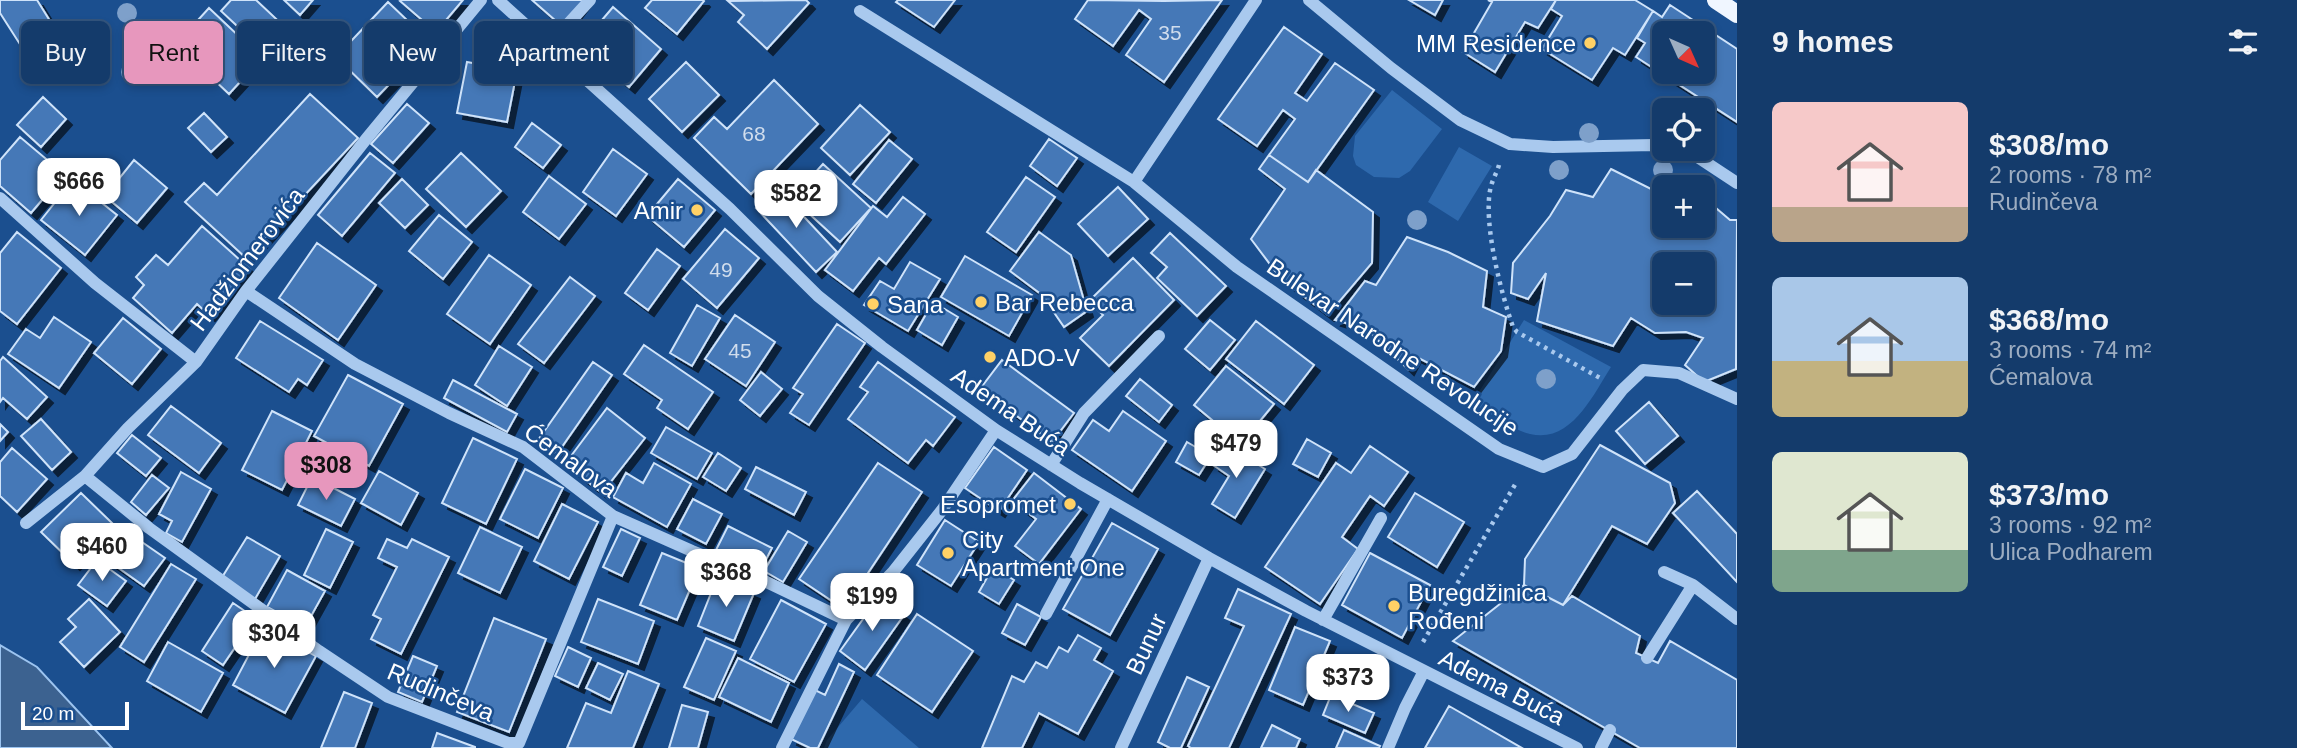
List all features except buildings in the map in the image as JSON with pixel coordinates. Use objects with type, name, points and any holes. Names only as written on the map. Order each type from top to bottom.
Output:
[{"type":"main road","points":[[1716,0],[1737,14]]},
{"type":"street","name":"Hadžiomerovića","points":[[26,523],[85,476],[128,428],[197,362],[246,290],[481,0]]},
{"type":"street","name":"Adema Buća","points":[[498,0],[521,21]]},
{"type":"street","points":[[571,21],[590,0]]},
{"type":"street","points":[[1133,182],[1256,0]]},
{"type":"street","points":[[1309,0],[1391,68],[1460,120],[1510,144],[1553,147],[1652,145]]},
{"type":"street","name":"Bulevar Narodne Revolucije","points":[[860,11],[1133,182],[1237,267],[1499,449],[1543,467],[1572,454],[1622,390],[1643,370],[1679,373],[1737,400]]},
{"type":"street","name":"Adema Buća","points":[[590,84],[730,209],[818,296],[882,347],[996,430],[1209,558],[1323,620],[1577,748]]},
{"type":"street","points":[[1704,161],[1737,183]]},
{"type":"street","points":[[0,198],[95,283],[197,362]]},
{"type":"street","name":"Ćemalova","points":[[246,290],[355,364],[449,413],[523,447],[613,516],[752,575],[846,620]]},
{"type":"street","points":[[1051,465],[1084,413],[1159,336]]},
{"type":"street","points":[[782,748],[846,620],[893,572],[942,510],[996,430]]},
{"type":"street","name":"Rudinčeva","points":[[85,476],[149,528],[388,697],[508,743],[519,743],[613,516]]},
{"type":"street","points":[[1046,614],[1108,499]]},
{"type":"street","points":[[1323,620],[1381,518]]},
{"type":"street","name":"Bunur","points":[[1121,748],[1209,558]]},
{"type":"street","points":[[1664,572],[1693,585],[1737,619]]},
{"type":"street","points":[[1647,658],[1693,585]]},
{"type":"street","points":[[1388,748],[1424,671]]},
{"type":"street","points":[[1601,748],[1610,730]]},
{"type":"path","points":[[1510,144],[1491,188],[1490,214],[1496,266],[1513,327],[1517,332],[1622,390]]},
{"type":"path","points":[[1418,651],[1528,461]]},
{"type":"shaded area","points":[[1392,90],[1442,129],[1410,171],[1399,178],[1374,177],[1356,165],[1353,156],[1355,136]]},
{"type":"shaded area","points":[[1459,147],[1492,166],[1458,221],[1428,202]]},
{"type":"shaded area","points":[[1524,320],[1611,367],[1579,415],[1569,425],[1545,435],[1530,434],[1517,429],[1472,403]]},
{"type":"shaded area","points":[[0,645],[37,667],[112,748],[0,748]]},
{"type":"shaded area","points":[[862,699],[919,748],[824,748],[827,740]]},
{"type":"place","name":"MM Residence","points":[[1590,43]]},
{"type":"place","name":"Amir","points":[[697,210]]},
{"type":"place","name":"Bar Rebecca","points":[[981,302]]},
{"type":"place","name":"Sana","points":[[873,304]]},
{"type":"place","name":"ADO-V","points":[[990,357]]},
{"type":"place","name":"Esopromet","points":[[1070,504]]},
{"type":"place","name":"City Apartment One","points":[[948,553]]},
{"type":"place","name":"Buregdžinica Rođeni","points":[[1394,606]]}]
